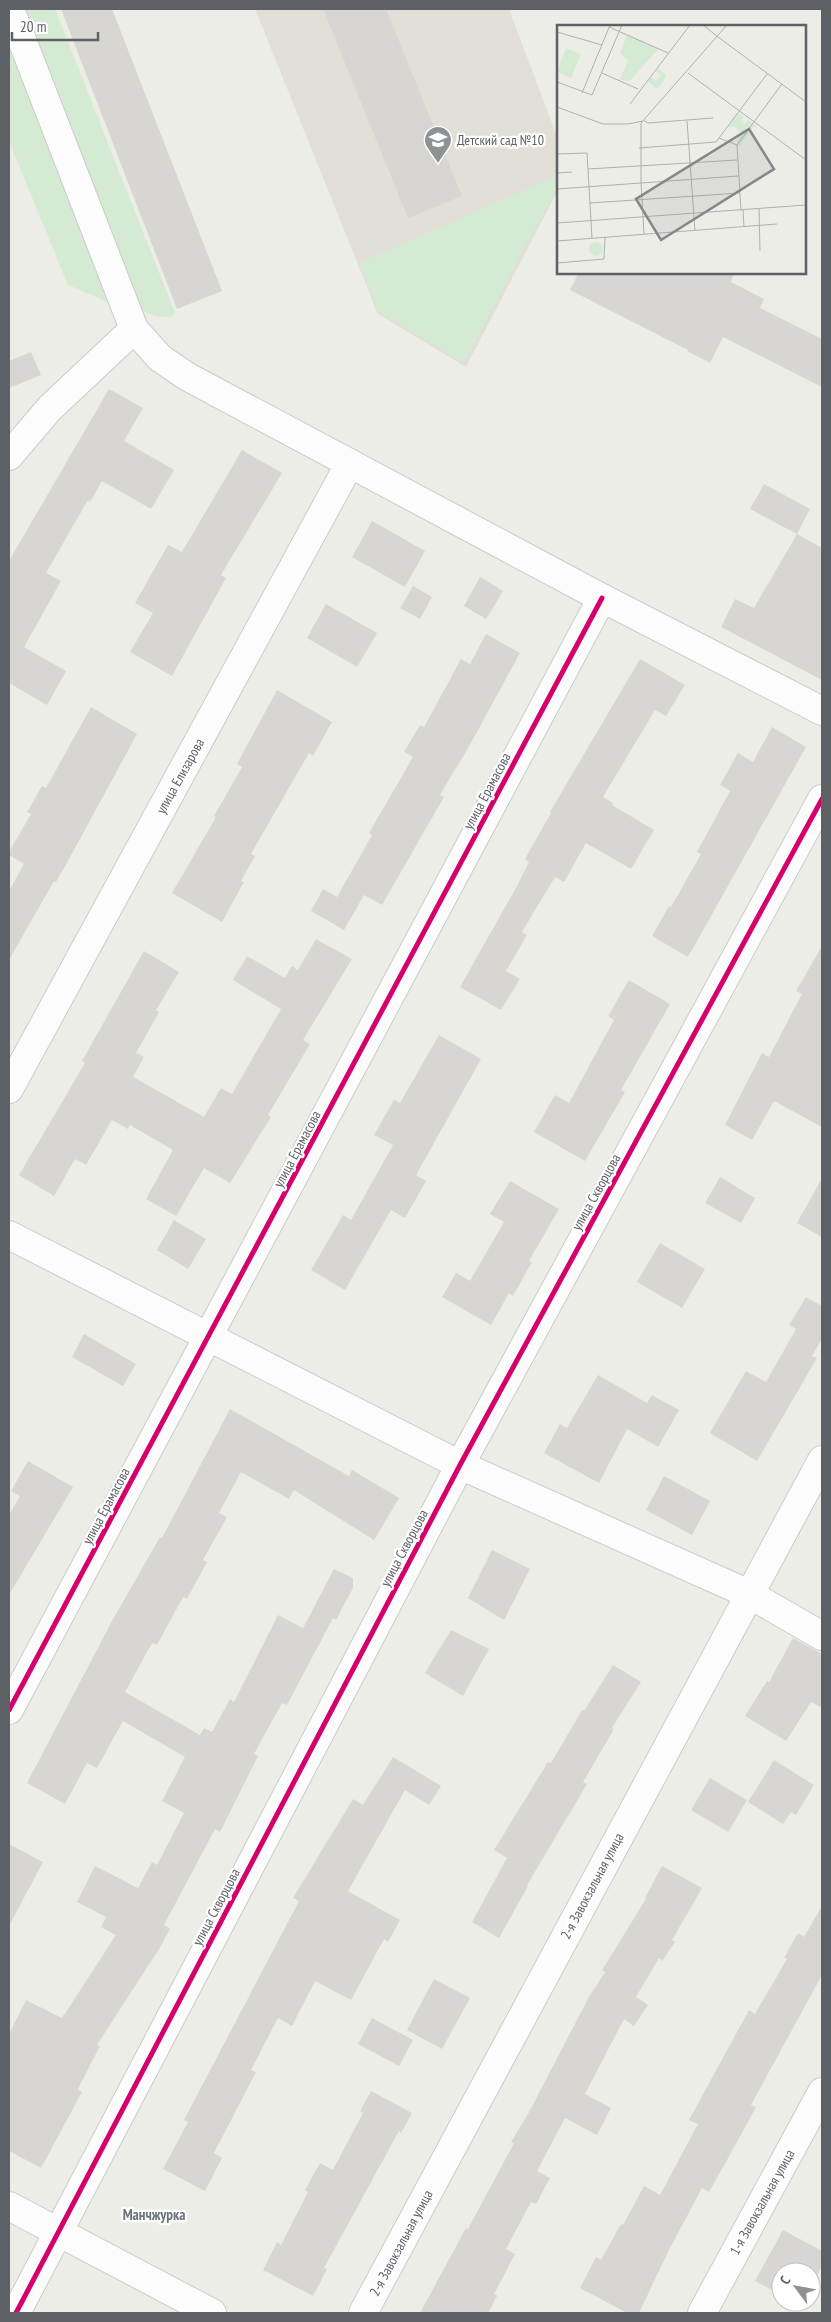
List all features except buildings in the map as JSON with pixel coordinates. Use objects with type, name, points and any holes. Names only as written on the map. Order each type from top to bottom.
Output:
[{"type":"street","points":[[10,9],[134,329],[160,358],[188,377],[350,464],[602,598],[822,711]]},
{"type":"street","points":[[9,456],[50,408],[134,329]]},
{"type":"street","name":"улица Елизарова","points":[[9,1089],[350,464]]},
{"type":"street","name":"улица Ерамасова","points":[[9,1710],[210,1337],[602,598]]},
{"type":"street","name":"улица Скворцова","points":[[16,2313],[460,1465],[822,799]]},
{"type":"street","points":[[9,1235],[460,1465],[750,1594],[822,1636]]},
{"type":"street","name":"2-я Завокзальная улица","points":[[363,2313],[822,1460]]},
{"type":"street","name":"1-я Завокзальная улица","points":[[702,2313],[822,2092]]},
{"type":"street","points":[[9,2206],[212,2313]]},
{"type":"shaded area","name":"Детский сад №10","points":[[255,9],[509,9],[557,136],[557,192],[466,367],[378,314]]},
{"type":"green space","points":[[15,9],[55,9],[175,313],[172,317],[149,313],[129,300]]},
{"type":"green space","points":[[9,29],[110,303],[68,285],[9,141]]},
{"type":"green space","points":[[557,175],[557,187],[464,363],[379,312],[359,263]]},
{"type":"cycle path","points":[[9,1710],[602,598]]},
{"type":"cycle path","points":[[16,2313],[460,1465],[822,799]]},
{"type":"place","name":"Детский сад №10","points":[[438,164]]},
{"type":"district","name":"Манчжурка","points":[[154,2214]]}]
